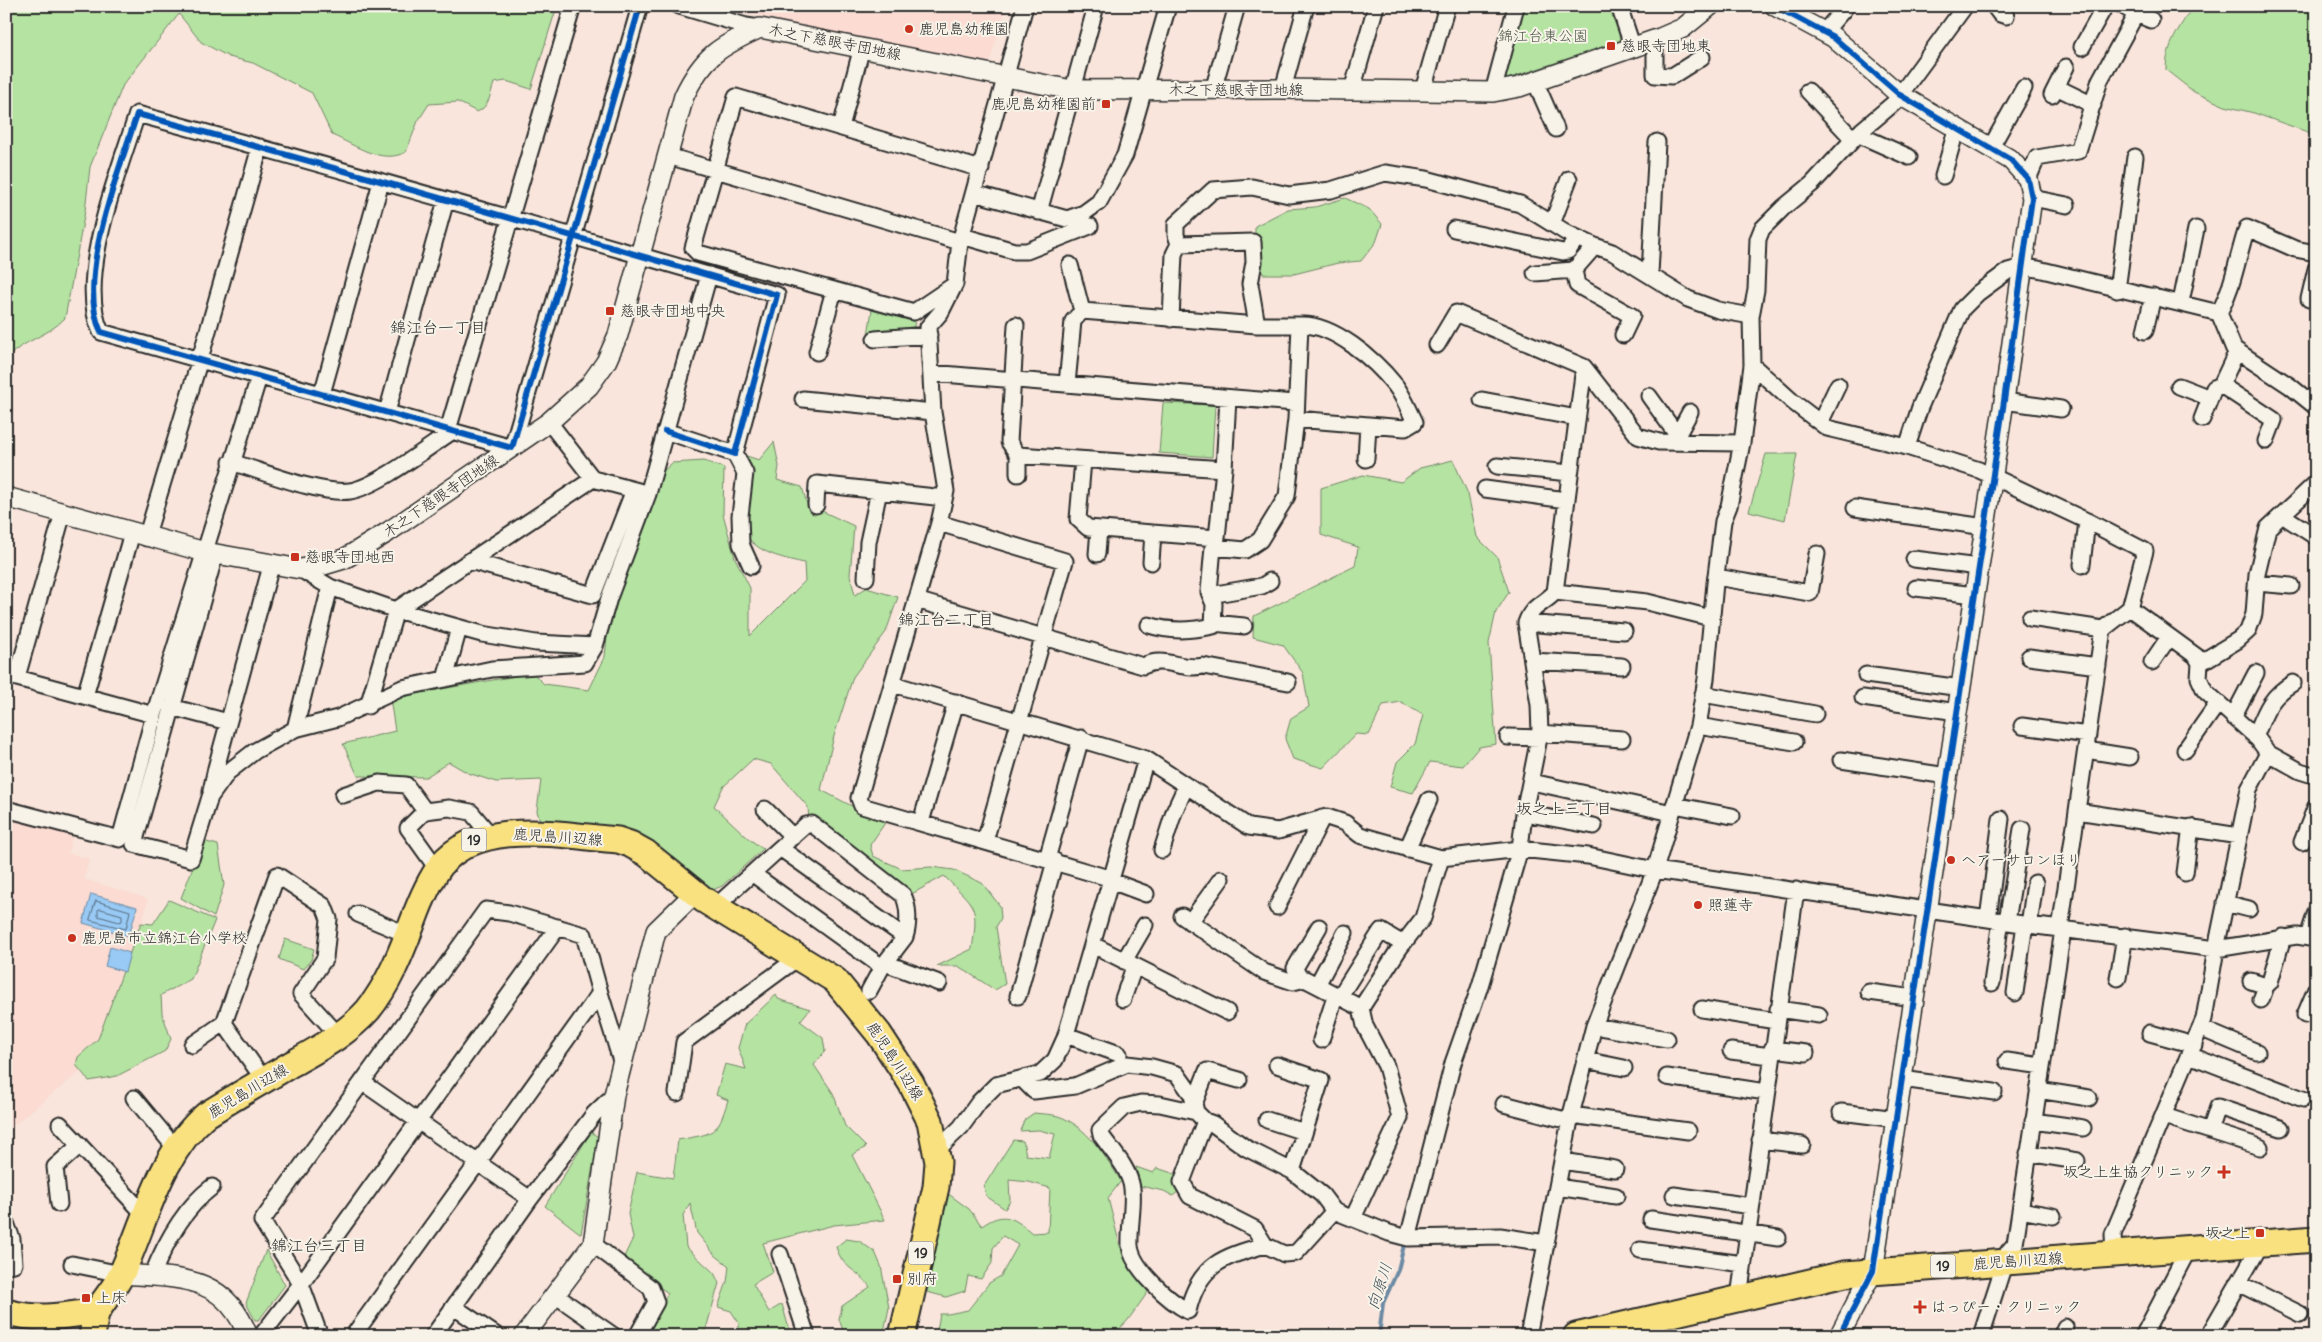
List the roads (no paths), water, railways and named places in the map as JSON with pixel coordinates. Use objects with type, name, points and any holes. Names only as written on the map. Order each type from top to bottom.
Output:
[{"type":"main road","name":"鹿児島川辺線","points":[[92,1336],[97,1311],[121,1274],[158,1184],[177,1150],[206,1115],[339,1036],[358,1020],[382,990],[426,891],[438,870],[452,854],[464,845],[491,836],[520,833],[624,842],[646,852],[694,893],[799,957],[840,986],[879,1034],[919,1096],[930,1121],[937,1150],[936,1187],[902,1336]]},
{"type":"main road","name":"鹿児島川辺線","points":[[1576,1336],[1845,1274],[2316,1239]]},
{"type":"main road","points":[[6,1312],[29,1318],[57,1317],[97,1311]]},
{"type":"street","points":[[231,462],[324,490],[350,491],[374,481],[450,430],[572,6]]},
{"type":"street","points":[[640,6],[574,237],[512,448],[101,332],[96,322],[94,298],[97,248],[112,189],[137,114],[260,147],[574,237],[641,255],[777,295],[735,454],[745,473],[740,516],[741,544],[751,566]]},
{"type":"street","points":[[679,6],[746,26],[760,28]]},
{"type":"street","points":[[1025,6],[961,239],[955,284],[941,312],[928,326],[933,412],[946,491],[939,523],[859,798],[862,806],[1051,860],[1146,894]]},
{"type":"street","points":[[1039,212],[1096,6]]},
{"type":"street","points":[[974,192],[1067,219],[1084,213],[1099,202],[1125,155],[1168,6]]},
{"type":"street","points":[[1213,90],[1237,6]]},
{"type":"street","points":[[1283,89],[1306,6]]},
{"type":"street","points":[[1352,90],[1376,6]]},
{"type":"street","points":[[1423,90],[1447,6]]},
{"type":"street","points":[[1493,92],[1516,6]]},
{"type":"street","points":[[1619,6],[1633,48]]},
{"type":"street","name":"木之下慈眼寺団地線","points":[[6,497],[139,536],[272,566],[300,569],[344,558],[512,448],[549,422],[589,386],[606,362],[618,335],[684,96],[696,72],[714,52],[760,28],[1072,90],[1283,89],[1493,92],[1535,82],[1655,40],[1683,28],[1710,6]]},
{"type":"street","points":[[1775,6],[1824,32],[1900,95],[2011,160],[2028,179],[2032,198],[2004,401],[1873,1271],[1840,1336]]},
{"type":"street","points":[[1528,1336],[1570,1118],[1594,1026],[1655,870],[1698,726],[1723,521],[1729,506],[1742,443],[1752,365],[1751,316],[1756,290],[1757,249],[1762,229],[1812,184],[1855,136],[1894,103],[1965,6]]},
{"type":"street","points":[[1994,6],[2000,14],[2006,16]]},
{"type":"street","points":[[2082,47],[2105,6]]},
{"type":"street","points":[[1824,32],[1844,9]]},
{"type":"street","points":[[2028,179],[2038,158],[2078,151],[2100,80],[2130,10],[2151,20]]},
{"type":"street","points":[[1655,40],[1655,76],[1672,76],[1702,57]]},
{"type":"street","points":[[841,126],[862,47]]},
{"type":"street","points":[[2066,67],[2054,91],[2092,105]]},
{"type":"street","points":[[1535,82],[1556,129]]},
{"type":"street","points":[[1991,148],[2024,88]]},
{"type":"street","points":[[1808,91],[1855,136],[1909,157]]},
{"type":"street","points":[[955,284],[914,312],[698,254],[694,248],[736,97],[841,126],[981,169]]},
{"type":"street","points":[[1943,176],[1957,127]]},
{"type":"street","points":[[1650,274],[1657,142]]},
{"type":"street","points":[[85,696],[200,359],[260,147]]},
{"type":"street","points":[[668,156],[961,239],[1014,251],[1027,250],[1090,226]]},
{"type":"street","points":[[2117,290],[2135,157]]},
{"type":"street","points":[[1171,319],[1174,254],[1179,244],[1176,235],[1176,224],[1213,190],[1252,187],[1289,195],[1331,190],[1386,173],[1426,179],[1520,204],[1577,238],[1612,252],[1688,299],[1718,310],[1751,316]]},
{"type":"street","points":[[1552,224],[1569,179]]},
{"type":"street","points":[[322,394],[381,182]]},
{"type":"street","points":[[2032,198],[2066,205]]},
{"type":"street","points":[[386,412],[446,200]]},
{"type":"street","points":[[2316,252],[2295,249],[2247,228],[2238,255],[2231,289],[2219,312],[2234,349],[2290,386],[2316,407]]},
{"type":"street","points":[[1454,229],[1562,252],[1568,250],[1577,238]]},
{"type":"street","points":[[2181,302],[2196,229]]},
{"type":"street","points":[[1179,244],[1253,242],[1254,262],[1250,284],[1257,325]]},
{"type":"street","points":[[1535,273],[1574,270],[1595,246]]},
{"type":"street","points":[[1070,265],[1082,311]]},
{"type":"street","points":[[1907,447],[1920,407],[1962,309],[1978,293],[2008,271],[2023,267],[2038,269],[2117,290],[2181,302],[2219,312]]},
{"type":"street","points":[[2309,299],[2316,269]]},
{"type":"street","points":[[1574,270],[1577,285],[1632,316],[1623,335]]},
{"type":"street","points":[[470,561],[593,595],[641,492],[666,431],[709,275]]},
{"type":"street","points":[[817,352],[834,290]]},
{"type":"street","points":[[2145,331],[2152,296]]},
{"type":"street","points":[[931,373],[1228,398],[1368,425],[1405,428],[1415,422],[1395,385],[1359,349],[1314,324],[1257,325],[1082,311]]},
{"type":"street","points":[[1067,384],[1073,321],[1082,311]]},
{"type":"street","points":[[1437,345],[1456,313],[1584,367],[1638,436],[1659,442],[1680,439],[1742,443]]},
{"type":"street","points":[[1016,325],[1008,442],[1018,455],[1018,474]]},
{"type":"street","points":[[1083,460],[1078,519],[1088,528],[1153,533],[1245,550],[1260,540],[1287,496],[1295,411],[1300,325]]},
{"type":"street","points":[[875,339],[929,335]]},
{"type":"street","points":[[2202,419],[2214,388],[2221,385],[2237,351]]},
{"type":"street","points":[[1752,365],[1827,428],[1907,447],[1992,476],[2087,521],[2145,552],[2130,608],[2104,629],[2015,1244],[2008,1252],[1981,1336]]},
{"type":"street","points":[[1408,1238],[1453,1063],[1480,986],[1520,849],[1524,813],[1532,782],[1540,736],[1539,705],[1526,623],[1530,611],[1548,600],[1555,592],[1584,367]]},
{"type":"street","points":[[259,376],[231,462],[171,707],[134,844],[191,859],[210,797],[228,722],[272,566]]},
{"type":"street","points":[[1820,423],[1838,385]]},
{"type":"street","points":[[2221,385],[2274,420],[2266,441]]},
{"type":"street","points":[[2179,386],[2210,398]]},
{"type":"street","points":[[1649,396],[1680,439]]},
{"type":"street","points":[[1149,625],[1162,629],[1194,630],[1213,626],[1214,604],[1210,595],[1224,469],[1228,398]]},
{"type":"street","points":[[803,399],[933,412]]},
{"type":"street","points":[[1482,400],[1577,418]]},
{"type":"street","points":[[2004,401],[2061,409]]},
{"type":"street","points":[[1680,439],[1690,412]]},
{"type":"street","points":[[549,422],[593,479],[641,492]]},
{"type":"street","points":[[1366,459],[1368,425]]},
{"type":"street","points":[[666,431],[735,454]]},
{"type":"street","points":[[1018,455],[1224,469]]},
{"type":"street","points":[[1497,466],[1570,473]]},
{"type":"street","points":[[368,706],[396,610],[593,479]]},
{"type":"street","points":[[2200,662],[2238,640],[2248,631],[2254,614],[2257,574],[2268,528],[2282,515],[2310,498],[2316,483]]},
{"type":"street","points":[[816,505],[816,484],[944,498]]},
{"type":"street","points":[[1485,489],[1566,500]]},
{"type":"street","points":[[866,578],[868,542],[879,491]]},
{"type":"street","points":[[210,797],[228,772],[255,751],[294,729],[338,718],[368,706],[402,688],[492,668],[585,663],[595,646],[641,492]]},
{"type":"street","points":[[1856,508],[1898,509],[1985,527]]},
{"type":"street","points":[[63,514],[12,676],[154,715]]},
{"type":"street","points":[[2282,515],[2316,537]]},
{"type":"street","points":[[2082,565],[2087,521]]},
{"type":"street","points":[[939,523],[1064,560],[985,841]]},
{"type":"street","points":[[1097,554],[1099,529]]},
{"type":"street","points":[[1151,562],[1153,533]]},
{"type":"street","points":[[6,809],[120,839],[154,715],[210,553]]},
{"type":"street","points":[[1716,577],[1810,593],[1817,554]]},
{"type":"street","points":[[1914,559],[1979,567]]},
{"type":"street","points":[[300,569],[330,587],[396,610],[459,628],[536,643],[595,646]]},
{"type":"street","points":[[1210,595],[1262,586],[1270,581]]},
{"type":"street","points":[[2257,583],[2291,586]]},
{"type":"street","points":[[294,729],[330,587]]},
{"type":"street","points":[[1916,588],[1974,595]]},
{"type":"street","points":[[1555,592],[1646,602],[1711,618]]},
{"type":"street","points":[[916,600],[1143,666],[1154,660],[1193,668],[1203,666],[1288,682]]},
{"type":"street","points":[[2130,608],[2196,656],[2200,662],[2199,678],[2205,691],[2255,737],[2268,753],[2300,771],[2316,776]]},
{"type":"street","points":[[2030,618],[2104,629]]},
{"type":"street","points":[[1526,623],[1598,622],[1624,631]]},
{"type":"street","points":[[1213,623],[1244,626]]},
{"type":"street","points":[[445,679],[459,628]]},
{"type":"street","points":[[2152,662],[2169,637]]},
{"type":"street","points":[[2029,657],[2098,666]]},
{"type":"street","points":[[1532,661],[1622,666]]},
{"type":"street","points":[[2233,717],[2256,673]]},
{"type":"street","points":[[1866,675],[1961,688]]},
{"type":"street","points":[[2255,737],[2270,702],[2280,691],[2293,683]]},
{"type":"street","points":[[893,684],[1081,738],[1146,759],[1249,827],[1278,831],[1327,817],[1345,823],[1360,835],[1441,858],[1520,849],[1588,856],[1655,870],[1998,920],[2216,949],[2283,937],[2312,938],[2316,912]]},
{"type":"street","points":[[1703,694],[1815,714]]},
{"type":"street","points":[[1863,698],[1957,712]]},
{"type":"street","points":[[921,822],[956,702]]},
{"type":"street","points":[[2185,750],[2218,704]]},
{"type":"street","points":[[171,707],[228,722]]},
{"type":"street","points":[[1698,726],[1794,742]]},
{"type":"street","points":[[2022,726],[2087,743],[2130,757]]},
{"type":"street","points":[[1508,737],[1540,736],[1622,739]]},
{"type":"street","points":[[1018,996],[1081,738]]},
{"type":"street","points":[[2114,1255],[2113,1234],[2200,1028],[2211,984],[2216,949],[2249,789],[2268,753]]},
{"type":"street","points":[[937,1150],[962,1127],[979,1102],[996,1085],[1040,1074],[1055,1060],[1066,1035],[1146,759]]},
{"type":"street","points":[[1841,760],[1947,776]]},
{"type":"street","points":[[1532,782],[1673,809],[1732,816]]},
{"type":"street","points":[[342,795],[379,783],[406,785],[425,811]]},
{"type":"street","points":[[1162,850],[1174,812],[1186,786]]},
{"type":"street","points":[[1407,849],[1428,800]]},
{"type":"street","points":[[2302,842],[2316,806]]},
{"type":"street","points":[[438,870],[408,828],[425,811],[449,808],[471,812],[491,836]]},
{"type":"street","points":[[765,809],[793,837]]},
{"type":"street","points":[[2077,811],[2191,827],[2239,836]]},
{"type":"street","points":[[1524,813],[1594,826]]},
{"type":"street","points":[[1277,907],[1322,818]]},
{"type":"street","points":[[1992,984],[1998,920],[2001,820]]},
{"type":"street","points":[[716,907],[806,825],[812,824],[903,895],[906,900],[908,929],[905,937],[883,965],[869,991]]},
{"type":"street","points":[[2185,873],[2191,827]]},
{"type":"street","points":[[1998,920],[2022,828]]},
{"type":"street","points":[[780,848],[905,937]]},
{"type":"street","points":[[1353,1218],[1400,1118],[1386,1066],[1365,1026],[1361,1008],[1403,944],[1423,918],[1441,858]]},
{"type":"street","points":[[752,874],[883,965],[939,983]]},
{"type":"street","points":[[192,1045],[224,1023],[276,875],[324,906],[329,919],[325,958],[301,994],[339,1036]]},
{"type":"street","points":[[1221,879],[1186,919],[1264,972],[1293,982],[1305,979],[1361,1008]]},
{"type":"street","points":[[2015,992],[2036,882]]},
{"type":"street","points":[[1739,1297],[1766,1092],[1796,890]]},
{"type":"street","points":[[524,1336],[593,1244],[614,1095],[656,931],[694,893]]},
{"type":"street","points":[[2225,904],[2249,909]]},
{"type":"street","points":[[320,1336],[301,1284],[262,1221],[486,910],[509,913],[584,935],[622,1064]]},
{"type":"street","points":[[358,914],[408,935]]},
{"type":"street","points":[[1123,999],[1129,964],[1145,925]]},
{"type":"street","points":[[261,1336],[301,1284],[558,927]]},
{"type":"street","points":[[1300,980],[1295,968],[1318,927]]},
{"type":"street","points":[[1321,1040],[1338,995],[1381,930],[1403,944]]},
{"type":"street","points":[[1317,985],[1345,933]]},
{"type":"street","points":[[2118,978],[2125,936]]},
{"type":"street","points":[[2261,1000],[2266,986],[2270,982],[2283,937]]},
{"type":"street","points":[[1093,945],[1227,1012]]},
{"type":"street","points":[[677,1093],[684,1042],[799,957]]},
{"type":"street","points":[[2251,981],[2266,986]]},
{"type":"street","points":[[2305,1015],[2316,989]]},
{"type":"street","points":[[1869,992],[1914,998]]},
{"type":"street","points":[[353,1336],[600,993]]},
{"type":"street","points":[[1702,1009],[1777,1015],[1819,1015]]},
{"type":"street","points":[[224,1023],[264,1080]]},
{"type":"street","points":[[1594,1026],[1667,1039]]},
{"type":"street","points":[[2200,1028],[2257,1052]]},
{"type":"street","points":[[2150,1033],[2303,1099]]},
{"type":"street","points":[[1066,1035],[1119,1054]]},
{"type":"street","points":[[1731,1051],[1806,1053]]},
{"type":"street","points":[[1585,1060],[1624,1068]]},
{"type":"street","points":[[2007,1061],[2042,1066]]},
{"type":"street","points":[[1022,1079],[1034,1091],[1075,1086],[1127,1064],[1152,1067],[1177,1074],[1192,1095],[1198,1113]]},
{"type":"street","points":[[1277,1065],[1321,1080],[1292,1171]]},
{"type":"street","points":[[1239,1080],[1226,1070],[1207,1071],[1182,1182],[1190,1196],[1255,1229],[1265,1245],[1284,1254],[1296,1252],[1334,1211]]},
{"type":"street","points":[[1666,1077],[1766,1092]]},
{"type":"street","points":[[1902,1079],[1994,1092]]},
{"type":"street","points":[[362,1082],[530,1198]]},
{"type":"street","points":[[2038,1090],[2089,1098]]},
{"type":"street","points":[[433,1336],[530,1198],[594,1114],[614,1095]]},
{"type":"street","points":[[134,1098],[177,1150]]},
{"type":"street","points":[[1265,1245],[1234,1254],[1211,1266],[1193,1291],[1188,1311],[1175,1305],[1147,1277],[1130,1249],[1132,1187],[1121,1162],[1101,1135],[1100,1130],[1124,1107],[1141,1103],[1160,1104],[1198,1113],[1246,1148],[1292,1171],[1322,1195],[1334,1211],[1389,1233],[1408,1238],[1500,1236],[1546,1243]]},
{"type":"street","points":[[1504,1104],[1570,1118],[1688,1132]]},
{"type":"street","points":[[2210,1130],[2218,1106],[2281,1128]]},
{"type":"street","points":[[1841,1112],[1896,1119]]},
{"type":"street","points":[[2164,1116],[2260,1147]]},
{"type":"street","points":[[1268,1120],[1304,1132]]},
{"type":"street","points":[[2033,1121],[2083,1128]]},
{"type":"street","points":[[60,1124],[145,1215]]},
{"type":"street","points":[[1760,1140],[1802,1145]]},
{"type":"street","points":[[59,1204],[55,1167],[80,1145]]},
{"type":"street","points":[[2028,1153],[2077,1161]]},
{"type":"street","points":[[1562,1162],[1615,1169]]},
{"type":"street","points":[[152,1276],[160,1255],[190,1206],[212,1187]]},
{"type":"street","points":[[1557,1188],[1616,1196]]},
{"type":"street","points":[[1674,1195],[1751,1206]]},
{"type":"street","points":[[2020,1210],[2053,1216]]},
{"type":"street","points":[[1651,1219],[1778,1238]]},
{"type":"street","points":[[6,1223],[12,1239],[14,1264],[6,1265]]},
{"type":"street","points":[[593,1244],[651,1288],[656,1302],[636,1336]]},
{"type":"street","points":[[2208,1336],[2260,1244]]},
{"type":"street","points":[[1640,1250],[1743,1264]]},
{"type":"street","points":[[2143,1336],[2188,1250]]},
{"type":"street","points":[[780,1254],[807,1336]]},
{"type":"street","points":[[72,1264],[121,1274],[170,1277],[205,1285],[227,1298],[244,1323],[248,1336]]},
{"type":"street","points":[[2238,1283],[2300,1314]]},
{"type":"street","points":[[555,1295],[614,1336]]},
{"type":"street","points":[[454,1307],[496,1336]]},
{"type":"water","points":[[91,894],[137,907],[129,936],[83,923]]},
{"type":"water","points":[[110,947],[130,953],[125,972],[105,966]]},
{"type":"waterway","name":"向原川","points":[[1379,1336],[1383,1303],[1398,1270],[1404,1245]]},
{"type":"place","name":"鹿児島幼稚園","points":[[909,29]]},
{"type":"place","name":"慈眼寺団地東","points":[[1611,46]]},
{"type":"place","name":"鹿児島幼稚園前","points":[[1106,104]]},
{"type":"place","name":"慈眼寺団地中央","points":[[610,311]]},
{"type":"place","name":"慈眼寺団地西","points":[[295,557]]},
{"type":"place","name":"ヘアーサロンほり","points":[[1951,860]]},
{"type":"place","name":"照蓮寺","points":[[1698,905]]},
{"type":"place","name":"鹿児島市立錦江台小学校","points":[[72,938]]},
{"type":"place","name":"坂之上生協クリニック","points":[[2224,1172]]},
{"type":"place","name":"坂之上","points":[[2260,1233]]},
{"type":"place","name":"別府","points":[[897,1279]]},
{"type":"place","name":"上床","points":[[86,1298]]},
{"type":"place","name":"はっぴー・クリニック","points":[[1920,1307]]},
{"type":"district","name":"錦江台一丁目","points":[[438,327]]},
{"type":"district","name":"錦江台二丁目","points":[[946,619]]},
{"type":"district","name":"坂之上三丁目","points":[[1564,808]]},
{"type":"district","name":"錦江台三丁目","points":[[319,1245]]},
{"type":"park label","name":"錦江台東公園","points":[[1543,36]]}]
